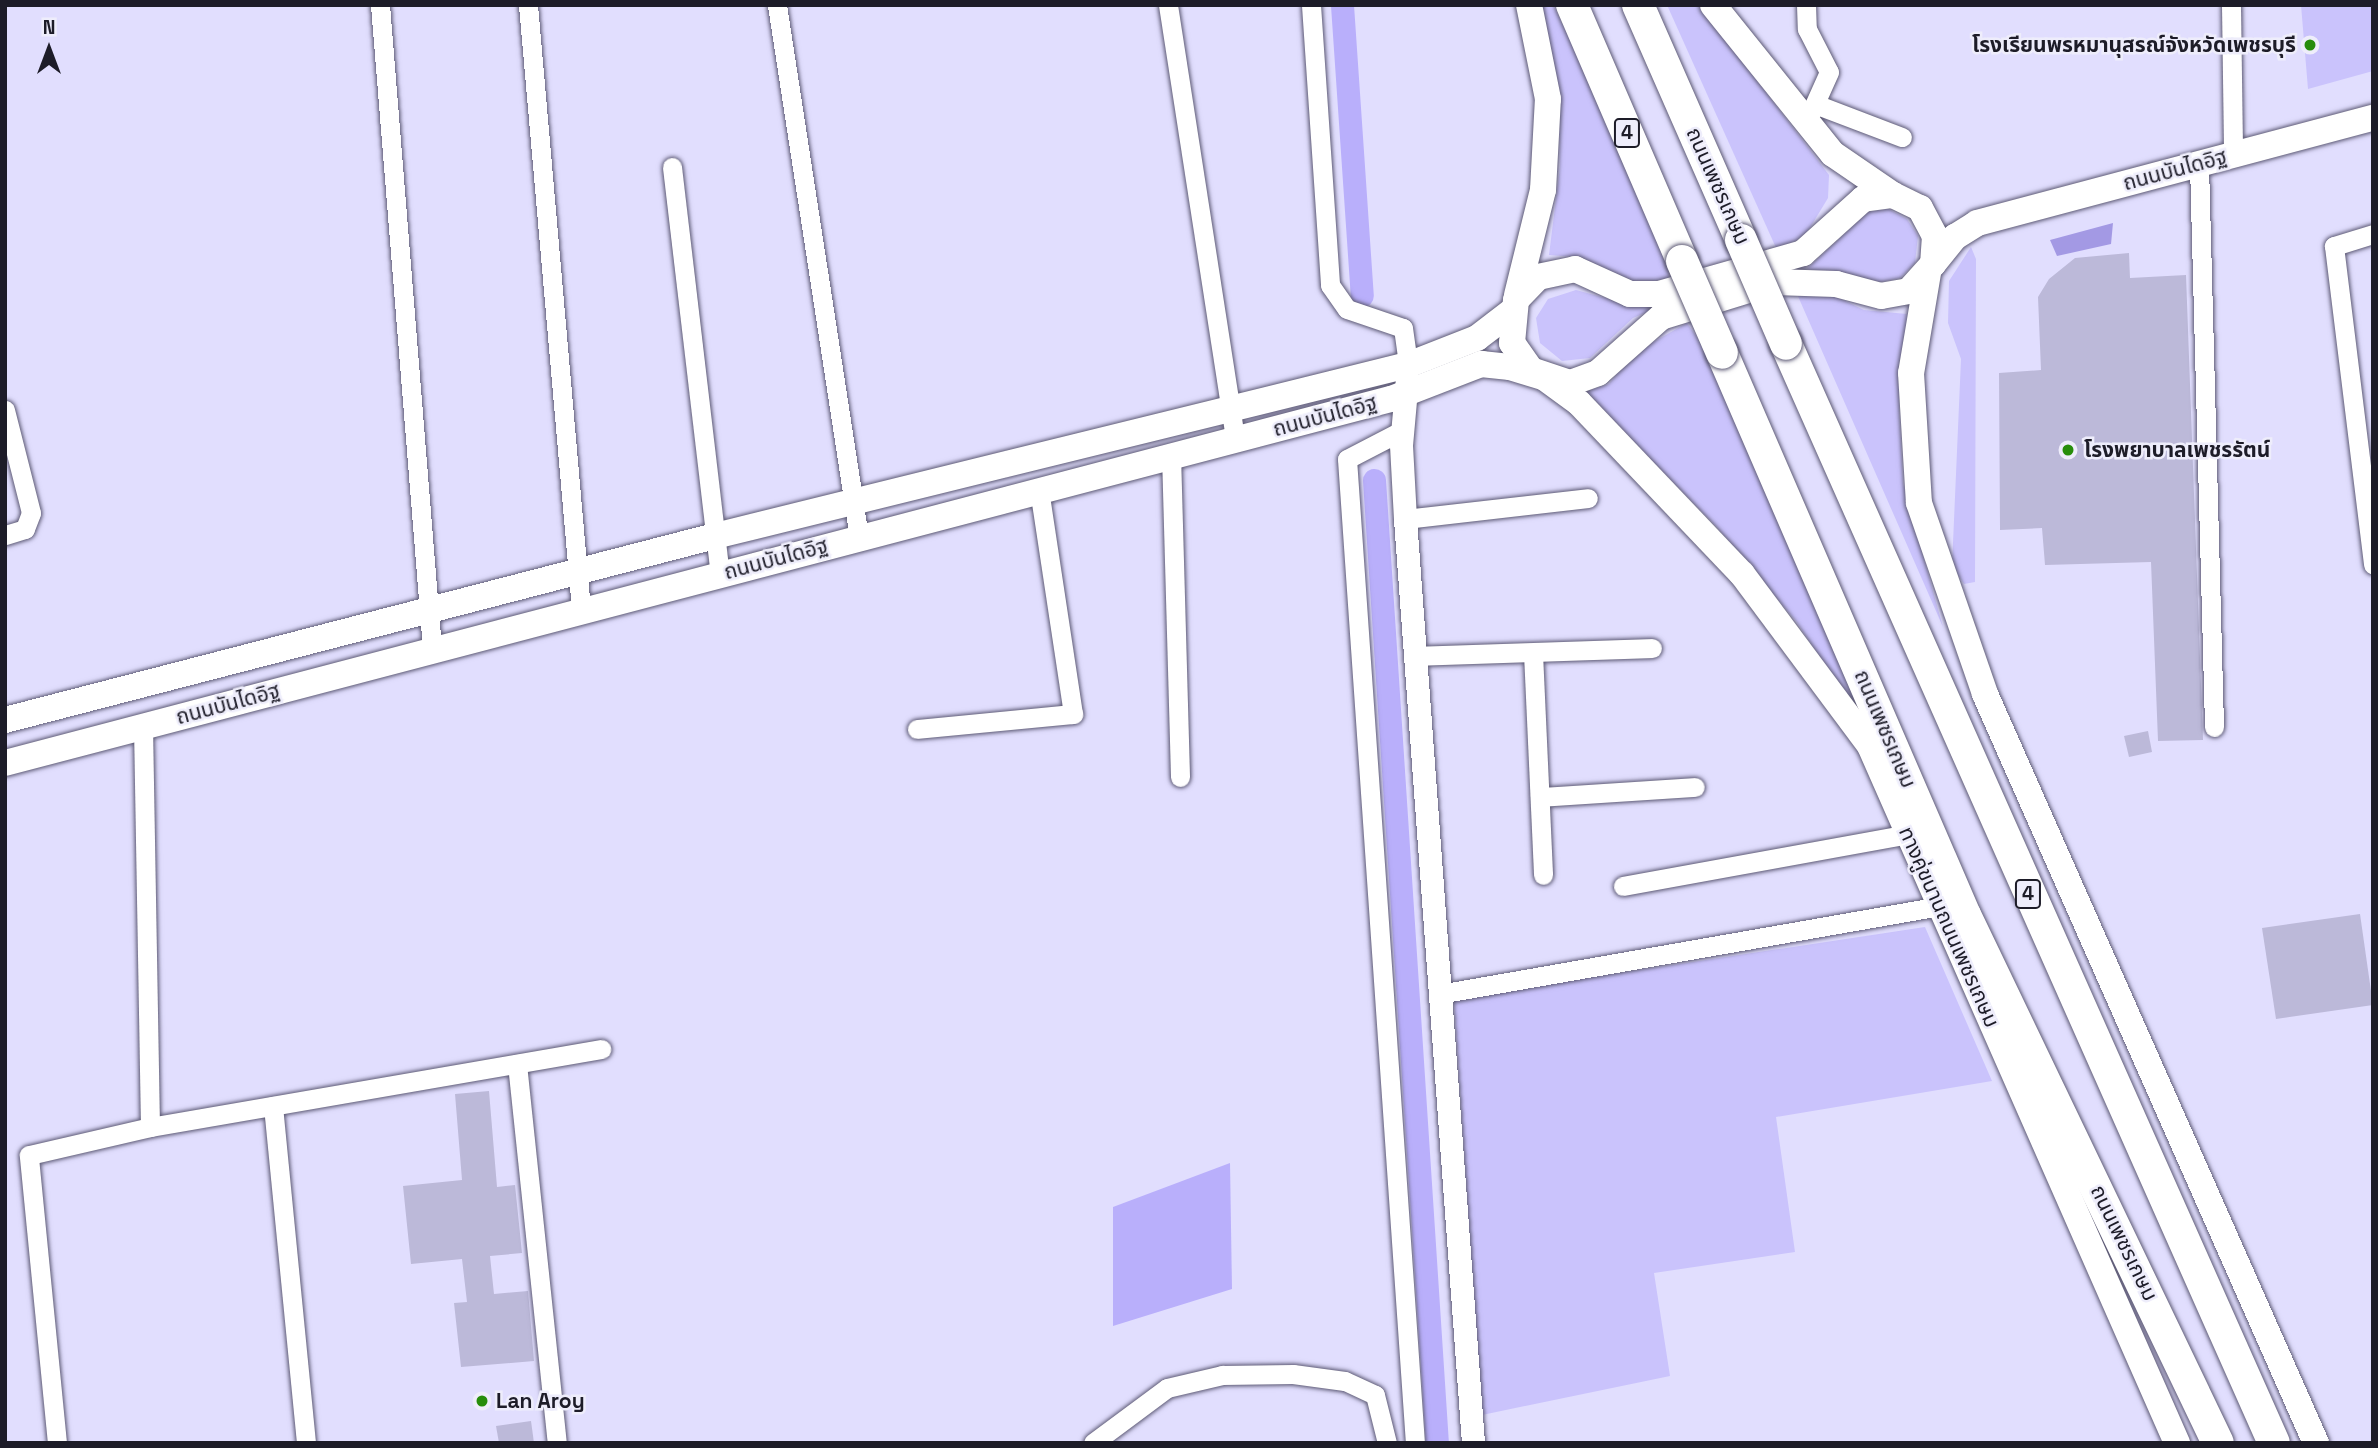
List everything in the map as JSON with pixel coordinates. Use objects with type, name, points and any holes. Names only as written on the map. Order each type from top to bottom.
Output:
[{"type":"highway","name":"ถนนเพชรเกษม","points":[[1572,5],[1965,915],[2218,1443]]},
{"type":"highway","name":"ถนนเพชรเกษม","points":[[1638,5],[2274,1443]]},
{"type":"main road","points":[[1513,306],[1543,190],[1548,99],[1530,5]]},
{"type":"main road","points":[[1713,5],[1811,113],[1833,154],[1893,195]]},
{"type":"main road","name":"ถนนบันไดอิฐ","points":[[5,763],[1171,454],[1235,440],[1406,393],[1481,364],[1570,383],[1589,378],[1661,317],[1774,282],[1836,284],[1881,296],[1909,291],[1930,269],[1943,249],[1977,223],[2373,118]]},
{"type":"main road","name":"ถนนบันไดอิฐ","points":[[5,720],[429,613],[715,536],[1408,365],[1477,338],[1513,306],[1538,276],[1556,270],[1589,273],[1630,294],[1659,294],[1803,253],[1828,236],[1863,199],[1893,195],[1941,218],[1977,223]]},
{"type":"main road","points":[[1920,208],[1935,236],[1930,269]]},
{"type":"main road","name":"4","points":[[1930,269],[1912,373],[1919,503],[1985,694],[2316,1443]]},
{"type":"main road","name":"ทางคู่ขนานถนนเพชรเกษม","points":[[1513,306],[1512,343],[1520,359],[1579,403],[1742,574],[1870,746],[2177,1443]]},
{"type":"street","points":[[380,5],[432,649]]},
{"type":"street","points":[[527,5],[581,610]]},
{"type":"street","points":[[777,5],[859,538]]},
{"type":"street","points":[[1168,5],[1235,440]]},
{"type":"street","points":[[1311,5],[1330,285],[1347,309],[1403,328],[1408,365],[1403,430],[1405,519],[1473,1443]]},
{"type":"street","points":[[1806,5],[1807,29],[1829,72],[1811,113],[1902,137]]},
{"type":"street","points":[[2231,5],[2233,155]]},
{"type":"street","points":[[2199,164],[2214,727]]},
{"type":"street","points":[[672,167],[720,574]]},
{"type":"street","points":[[2373,234],[2334,246],[2373,565]]},
{"type":"street","points":[[5,410],[30,513],[25,529],[5,535]]},
{"type":"street","points":[[1403,430],[1347,459],[1347,486],[1415,1443]]},
{"type":"street","points":[[1171,454],[1180,778]]},
{"type":"street","points":[[917,729],[1073,715],[1039,489]]},
{"type":"street","points":[[1405,519],[1588,499]]},
{"type":"street","points":[[1414,656],[1652,648]]},
{"type":"street","points":[[1533,653],[1543,875]]},
{"type":"street","points":[[143,726],[150,1127]]},
{"type":"street","points":[[1540,797],[1695,787]]},
{"type":"street","points":[[1623,886],[1908,834]]},
{"type":"street","points":[[1439,995],[1940,906]]},
{"type":"street","points":[[57,1443],[29,1155],[150,1127],[601,1049]]},
{"type":"street","points":[[517,1064],[557,1443]]},
{"type":"street","points":[[273,1106],[306,1443]]},
{"type":"street","points":[[1093,1443],[1167,1388],[1222,1375],[1293,1374],[1345,1381],[1375,1395],[1387,1443]]},
{"type":"shaded area","points":[[1541,5],[1553,5],[1607,113],[1668,258],[1669,279],[1636,283],[1577,257],[1549,255],[1560,167],[1559,93]]},
{"type":"shaded area","points":[[1667,5],[1699,5],[1829,175],[1828,198],[1805,236],[1777,250]]},
{"type":"shaded area","points":[[2301,5],[2373,5],[2373,71],[2308,89]]},
{"type":"shaded area","points":[[1888,209],[1907,219],[1918,236],[1915,263],[1900,278],[1880,282],[1807,269],[1868,212]]},
{"type":"shaded area","points":[[2113,223],[2111,244],[2057,256],[2050,240]]},
{"type":"shaded area","points":[[1971,247],[1976,259],[1975,582],[1964,584],[1952,566],[1961,359],[1948,323],[1949,281]]},
{"type":"shaded area","points":[[1576,290],[1631,305],[1668,303],[1633,318],[1590,358],[1562,361],[1540,343],[1536,318],[1548,299]]},
{"type":"shaded area","points":[[1797,294],[1835,296],[1864,310],[1907,314],[1899,409],[1903,484],[1943,627]]},
{"type":"shaded area","points":[[1687,323],[1708,353],[1895,769],[1796,621],[1716,526],[1585,392],[1609,384],[1634,353]]},
{"type":"shaded area","points":[[1925,927],[1992,1081],[1776,1117],[1795,1252],[1654,1273],[1670,1376],[1482,1415],[1454,998]]},
{"type":"shaded area","points":[[1230,1163],[1232,1289],[1113,1326],[1113,1207]]},
{"type":"building","points":[[2129,253],[2130,278],[2186,275],[2203,740],[2158,741],[2151,562],[2045,565],[2042,528],[2000,530],[1999,373],[2041,370],[2038,297],[2049,279],[2075,258]]},
{"type":"building","points":[[2148,731],[2152,752],[2129,757],[2124,736]]},
{"type":"building","points":[[2360,914],[2373,1005],[2276,1019],[2262,928]]},
{"type":"building","points":[[489,1091],[497,1187],[515,1185],[522,1253],[490,1256],[494,1294],[528,1291],[534,1361],[461,1367],[454,1303],[467,1302],[462,1259],[411,1264],[403,1186],[462,1180],[455,1094]]},
{"type":"building","points":[[531,1421],[534,1443],[499,1443],[496,1426]]},
{"type":"waterway","points":[[1342,5],[1362,295]]},
{"type":"waterway","points":[[1374,480],[1437,1443]]},
{"type":"place","name":"โรงเรียนพรหมานุสรณ์จังหวัดเพชรบุรี","points":[[2310,45]]},
{"type":"place","name":"โรงพยาบาลเพชรรัตน์","points":[[2068,450]]},
{"type":"place","name":"Lan Aroy","points":[[482,1401]]}]
